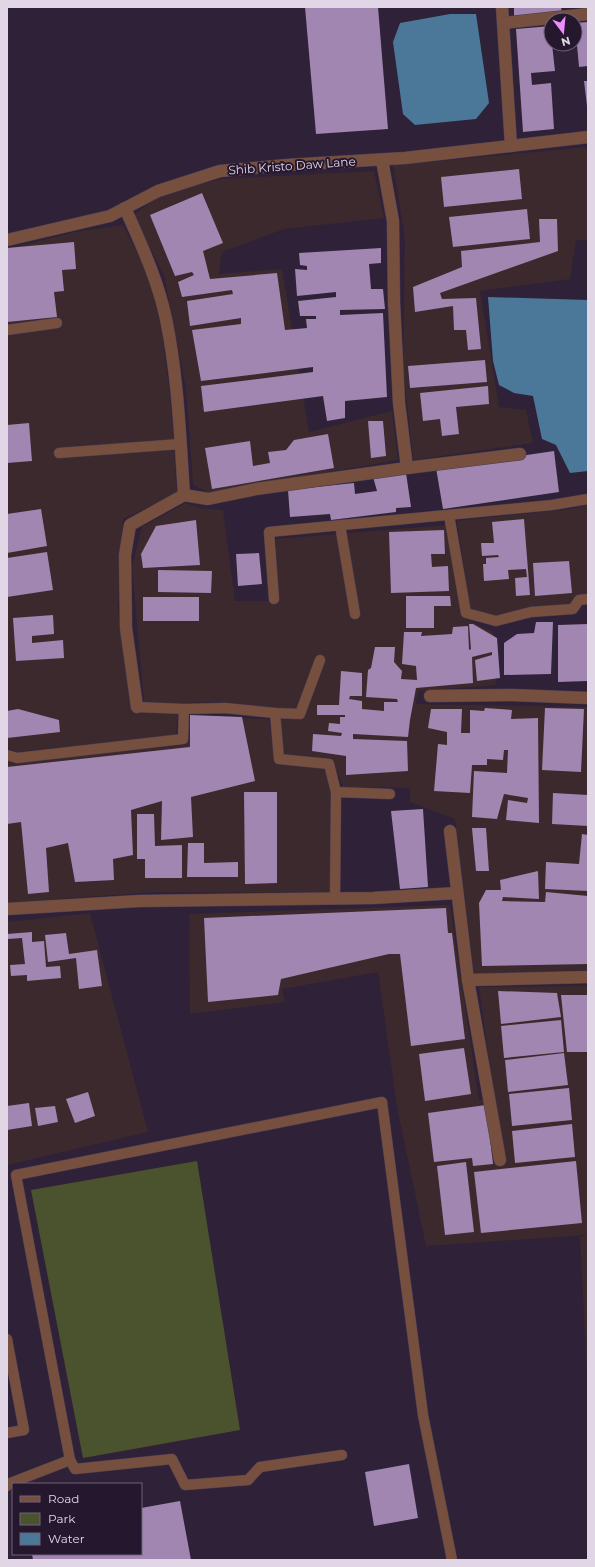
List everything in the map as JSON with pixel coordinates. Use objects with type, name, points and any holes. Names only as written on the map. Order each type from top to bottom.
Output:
[{"type":"street","points":[[502,7],[511,146]]},
{"type":"street","points":[[504,23],[543,16]]},
{"type":"street","name":"Shib Kristo Daw Lane","points":[[7,240],[110,216],[158,191],[220,171],[287,165],[405,158],[588,137]]},
{"type":"street","points":[[382,160],[393,221],[394,302],[399,403],[407,468]]},
{"type":"street","points":[[125,208],[152,269],[166,319],[177,388],[184,495]]},
{"type":"street","points":[[137,707],[126,628],[125,555],[130,525],[184,495],[208,499],[256,489],[520,454]]},
{"type":"street","points":[[430,696],[511,695],[588,698]]},
{"type":"street","points":[[450,831],[468,980],[500,1160]]},
{"type":"street","points":[[7,909],[138,901],[335,898],[457,893]]},
{"type":"street","points":[[468,980],[588,977]]},
{"type":"lane","points":[[7,330],[58,323]]},
{"type":"lane","points":[[59,453],[180,444]]},
{"type":"lane","points":[[274,599],[269,532],[552,505],[588,499]]},
{"type":"lane","points":[[449,515],[466,613],[496,620],[530,612],[573,609],[579,600],[588,599]]},
{"type":"lane","points":[[340,525],[355,614]]},
{"type":"lane","points":[[137,707],[184,709],[225,708],[300,714],[320,660]]},
{"type":"lane","points":[[7,755],[17,758],[183,739],[184,709]]},
{"type":"lane","points":[[275,713],[279,759],[329,764],[336,792],[335,898]]},
{"type":"lane","points":[[336,792],[390,794]]},
{"type":"lane","points":[[342,1455],[260,1467],[248,1480],[185,1485],[172,1459],[75,1469],[70,1460],[16,1175],[382,1102],[423,1415],[452,1560]]},
{"type":"lane","points":[[7,1339],[24,1430],[7,1433]]},
{"type":"lane","points":[[7,1486],[8,1484],[70,1460]]},
{"type":"shaded area","points":[[588,147],[588,241],[576,240],[570,279],[480,291],[499,407],[526,410],[533,443],[413,460],[403,366],[405,239],[393,165]]},
{"type":"shaded area","points":[[374,171],[384,218],[284,229],[222,252],[219,274],[282,269],[309,432],[392,411],[398,460],[208,493],[193,484],[186,389],[164,275],[133,215],[160,196],[220,179]]},
{"type":"shaded area","points":[[123,225],[150,278],[162,331],[171,404],[177,494],[123,519],[118,607],[133,711],[178,715],[176,735],[18,752],[7,748],[7,249],[75,232]]},
{"type":"shaded area","points":[[186,503],[199,508],[223,510],[235,601],[277,601],[276,539],[446,525],[462,617],[493,632],[496,685],[418,691],[416,704],[588,707],[588,970],[474,975],[455,819],[410,802],[410,788],[343,787],[332,759],[284,756],[277,709],[223,702],[144,704],[132,567],[142,527]]},
{"type":"shaded area","points":[[588,505],[588,595],[571,607],[522,609],[494,616],[470,608],[457,521],[570,509]]},
{"type":"shaded area","points":[[187,717],[269,719],[275,762],[326,767],[331,797],[330,893],[155,892],[7,903],[7,761],[186,745]]},
{"type":"shaded area","points":[[450,905],[479,1100],[494,1099],[479,987],[588,986],[588,1394],[580,1237],[587,1235],[426,1246],[397,1107],[378,972],[282,989],[285,1002],[190,1014],[189,914]]},
{"type":"shaded area","points":[[90,913],[148,1132],[7,1165],[7,922]]},
{"type":"green space","points":[[197,1161],[240,1430],[83,1458],[31,1190]]},
{"type":"water","points":[[450,14],[476,14],[489,103],[476,119],[415,125],[403,114],[393,42],[400,23]]},
{"type":"water","points":[[488,297],[588,300],[588,471],[570,473],[556,445],[542,439],[533,396],[514,393],[499,385],[493,361]]},
{"type":"building","points":[[305,7],[378,7],[388,129],[316,134]]},
{"type":"building","points":[[514,7],[561,7],[562,12],[543,12],[543,14],[514,16]]},
{"type":"building","points":[[583,22],[588,22],[588,66],[579,67],[578,52],[583,52]]},
{"type":"building","points":[[543,27],[543,52],[553,52],[555,71],[531,73],[532,85],[551,83],[554,129],[523,132],[516,29]]},
{"type":"building","points":[[584,81],[588,81],[588,106],[587,106]]},
{"type":"building","points":[[519,169],[522,199],[444,207],[441,177]]},
{"type":"building","points":[[202,193],[223,243],[203,251],[210,279],[277,273],[285,330],[307,328],[306,319],[316,319],[316,316],[300,316],[298,301],[336,297],[336,292],[297,296],[295,269],[307,270],[307,266],[300,265],[299,253],[381,248],[381,263],[369,264],[371,289],[383,289],[385,309],[340,310],[340,315],[383,313],[387,397],[345,401],[345,418],[327,421],[323,396],[204,412],[201,386],[313,372],[313,367],[201,381],[192,330],[241,324],[241,318],[190,326],[187,301],[233,294],[232,290],[182,297],[178,282],[194,275],[192,272],[175,276],[150,215]]},
{"type":"building","points":[[527,209],[530,239],[453,247],[449,217]]},
{"type":"building","points":[[539,219],[557,219],[558,251],[440,293],[442,299],[476,298],[481,349],[468,350],[466,330],[454,330],[453,306],[415,312],[413,287],[462,267],[461,251],[540,242]]},
{"type":"building","points":[[74,242],[76,269],[62,270],[64,291],[54,292],[57,317],[7,322],[7,248]]},
{"type":"building","points":[[485,360],[487,382],[410,388],[408,366]]},
{"type":"building","points":[[488,386],[489,404],[456,407],[459,434],[442,436],[440,419],[423,421],[420,393]]},
{"type":"building","points":[[368,421],[383,421],[386,456],[371,458]]},
{"type":"building","points":[[29,423],[32,461],[7,463],[7,425]]},
{"type":"building","points":[[328,434],[334,468],[212,489],[205,448],[250,441],[253,466],[270,463],[268,452],[286,450],[294,440]]},
{"type":"building","points":[[554,451],[559,492],[443,509],[436,468]]},
{"type":"building","points":[[406,473],[411,507],[396,508],[396,512],[331,520],[330,514],[290,517],[288,490],[354,483],[355,494],[377,491],[373,477]]},
{"type":"building","points":[[41,509],[47,546],[7,553],[7,514]]},
{"type":"building","points":[[524,519],[530,595],[516,596],[515,578],[527,577],[526,569],[508,570],[509,579],[484,581],[483,564],[486,564],[486,558],[499,557],[498,555],[482,556],[481,543],[494,543],[492,522]]},
{"type":"building","points":[[196,520],[200,565],[143,568],[141,554],[156,526]]},
{"type":"building","points":[[444,530],[445,554],[431,554],[432,567],[448,566],[449,591],[391,593],[389,532]]},
{"type":"building","points":[[47,552],[53,590],[7,597],[7,558]]},
{"type":"building","points":[[259,553],[262,584],[238,586],[236,554]]},
{"type":"building","points":[[569,561],[572,593],[535,596],[533,563]]},
{"type":"building","points":[[158,570],[212,571],[211,593],[158,592]]},
{"type":"building","points":[[406,596],[450,596],[451,606],[434,606],[434,628],[406,628]]},
{"type":"building","points":[[143,597],[199,597],[199,621],[143,621]]},
{"type":"building","points":[[53,615],[54,634],[32,636],[32,643],[63,640],[64,658],[16,661],[13,618]]},
{"type":"building","points":[[536,622],[553,622],[551,674],[504,675],[504,643],[517,634],[534,633]]},
{"type":"building","points":[[469,624],[473,624],[497,638],[500,678],[477,681],[475,660],[492,655],[492,652],[472,657],[473,683],[416,688],[408,737],[353,734],[353,739],[407,741],[408,771],[346,775],[346,756],[312,751],[313,734],[341,736],[342,733],[328,731],[329,723],[340,724],[340,717],[345,717],[345,715],[317,715],[317,705],[339,705],[341,671],[362,673],[362,696],[350,696],[349,699],[362,701],[362,709],[384,711],[384,702],[398,702],[397,699],[366,697],[368,670],[371,668],[375,647],[395,647],[394,662],[402,671],[401,679],[417,680],[416,666],[402,664],[404,632],[422,632],[421,636],[452,634],[453,627],[468,626],[469,650],[471,649]]},
{"type":"building","points":[[588,624],[588,681],[558,682],[558,625]]},
{"type":"building","points":[[485,708],[512,710],[511,719],[538,718],[539,823],[506,820],[508,800],[527,803],[528,798],[504,794],[497,819],[472,817],[474,771],[507,773],[508,750],[504,750],[503,760],[487,759],[487,765],[472,765],[470,793],[434,791],[438,744],[447,745],[447,732],[428,728],[431,709],[462,709],[461,733],[470,733],[470,710],[484,711]]},
{"type":"building","points":[[545,708],[584,709],[581,772],[542,770]]},
{"type":"building","points":[[18,709],[59,720],[60,732],[7,738],[7,711]]},
{"type":"building","points":[[190,715],[242,717],[255,781],[191,797],[193,837],[161,840],[162,801],[131,810],[133,855],[113,859],[114,880],[75,882],[68,843],[46,848],[49,892],[28,894],[21,822],[7,824],[7,767],[190,747]]},
{"type":"building","points":[[244,792],[277,792],[277,883],[245,884]]},
{"type":"building","points":[[553,793],[588,795],[588,826],[552,824]]},
{"type":"building","points":[[423,809],[428,887],[400,889],[391,811]]},
{"type":"building","points":[[137,814],[154,814],[155,846],[182,845],[182,878],[145,878],[145,859],[137,859]]},
{"type":"building","points":[[472,828],[486,828],[489,871],[476,871]]},
{"type":"building","points":[[582,834],[588,835],[588,891],[545,889],[546,862],[579,864]]},
{"type":"building","points":[[188,843],[204,843],[204,863],[238,862],[238,877],[187,877]]},
{"type":"building","points":[[538,871],[539,899],[503,897],[502,901],[545,902],[546,892],[588,896],[588,964],[482,966],[479,903],[486,890],[501,890],[500,880]]},
{"type":"building","points":[[446,908],[448,933],[452,933],[465,1039],[411,1046],[400,954],[389,954],[281,979],[278,995],[208,1002],[204,918]]},
{"type":"building","points":[[32,932],[32,942],[44,941],[46,967],[60,966],[61,978],[27,981],[27,975],[11,976],[10,965],[25,964],[22,938],[8,939],[7,934]]},
{"type":"building","points":[[66,933],[69,954],[97,950],[102,986],[79,989],[76,958],[48,962],[45,935]]},
{"type":"building","points":[[498,991],[557,993],[561,1017],[501,1024]]},
{"type":"building","points":[[561,995],[588,995],[588,1052],[567,1052]]},
{"type":"building","points":[[561,1020],[564,1052],[504,1058],[501,1026]]},
{"type":"building","points":[[464,1048],[471,1094],[425,1101],[419,1054]]},
{"type":"building","points":[[564,1053],[568,1085],[508,1092],[505,1060]]},
{"type":"building","points":[[569,1088],[572,1120],[512,1126],[509,1094]]},
{"type":"building","points":[[88,1092],[95,1116],[75,1123],[66,1099]]},
{"type":"building","points":[[29,1103],[32,1126],[7,1130],[7,1106]]},
{"type":"building","points":[[486,1105],[493,1164],[473,1166],[472,1158],[434,1162],[428,1113]]},
{"type":"building","points":[[55,1106],[58,1122],[38,1126],[35,1108]]},
{"type":"building","points":[[572,1124],[575,1157],[515,1163],[512,1131]]},
{"type":"building","points":[[576,1161],[582,1223],[481,1233],[474,1172]]},
{"type":"building","points":[[466,1162],[474,1232],[445,1235],[437,1166]]},
{"type":"building","points":[[409,1464],[418,1518],[374,1526],[365,1472]]},
{"type":"building","points":[[180,1501],[191,1560],[33,1560],[32,1555],[142,1555],[142,1508]]}]
